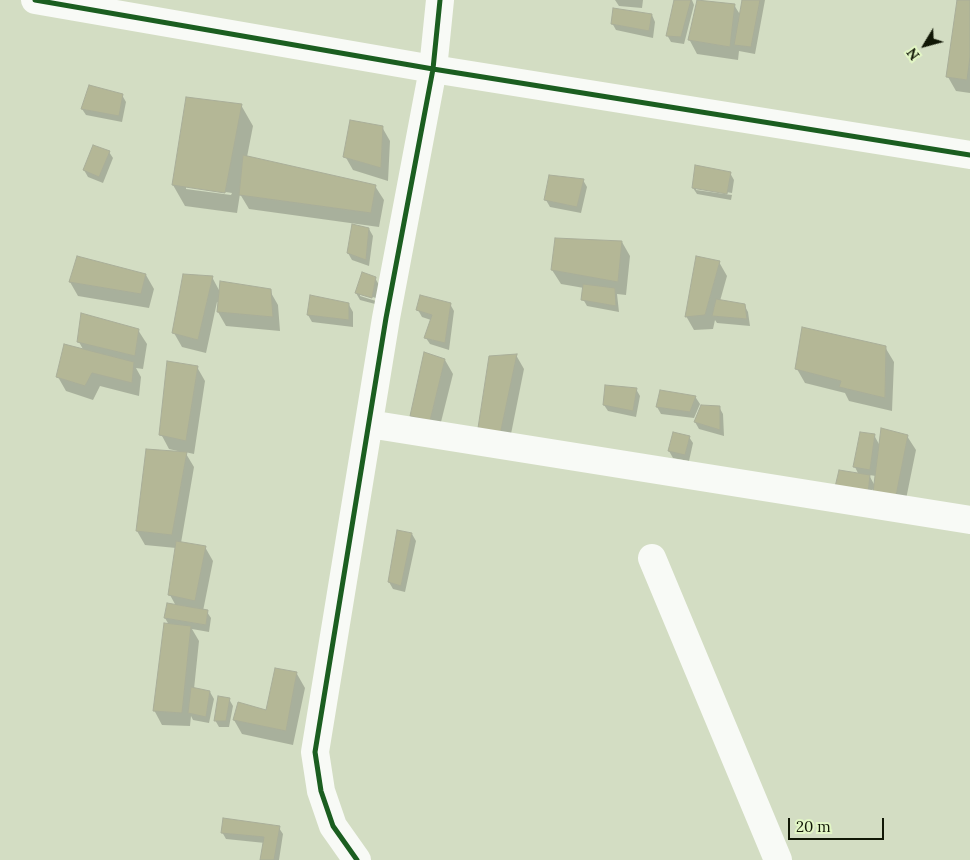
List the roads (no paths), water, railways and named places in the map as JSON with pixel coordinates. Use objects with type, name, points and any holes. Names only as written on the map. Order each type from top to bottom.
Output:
[{"type":"street","points":[[35,0],[433,69],[970,155]]},
{"type":"street","points":[[356,860],[333,826],[321,791],[316,752],[386,318],[433,69],[440,0]]},
{"type":"street","points":[[369,424],[970,520]]},
{"type":"street","points":[[652,558],[778,860]]}]
